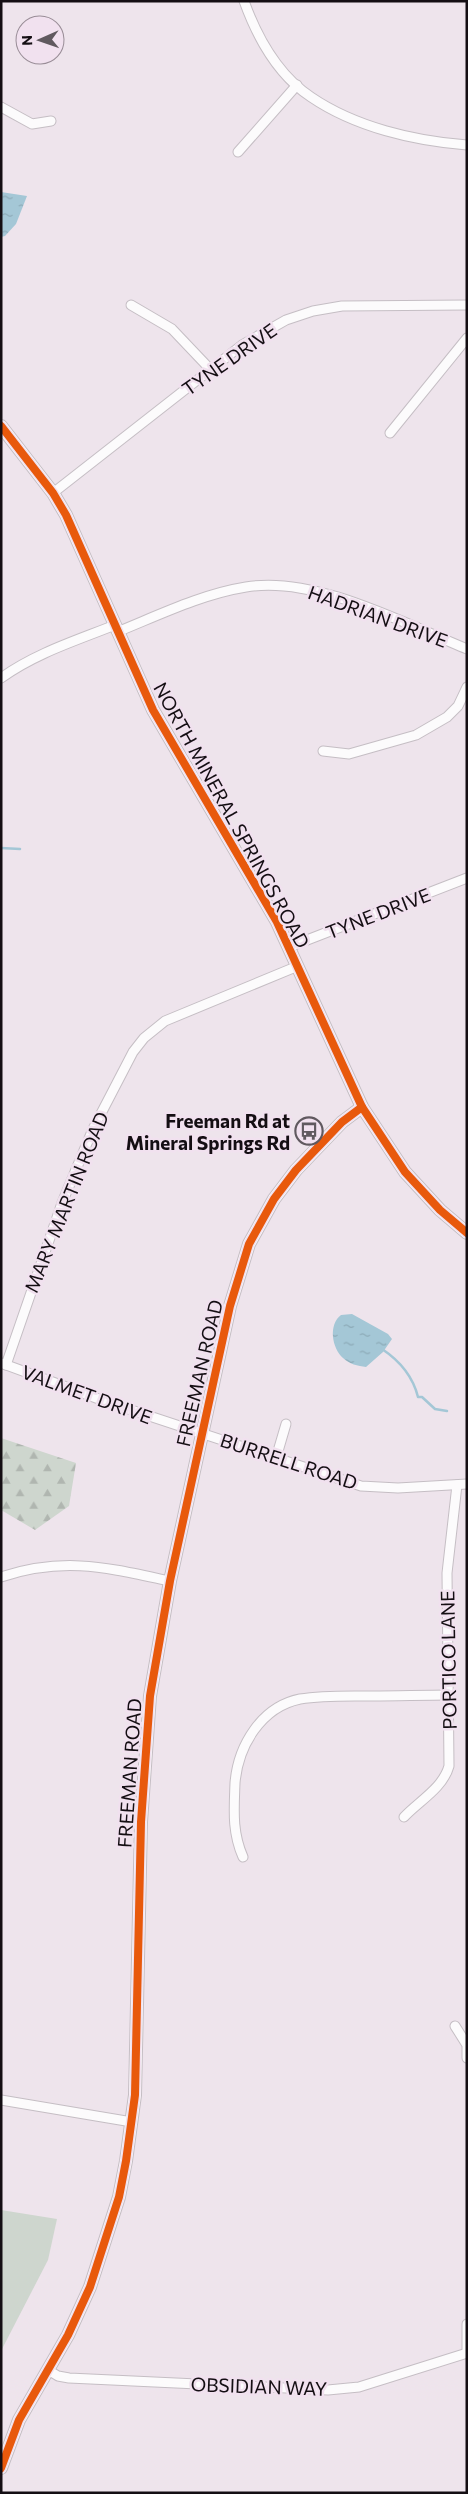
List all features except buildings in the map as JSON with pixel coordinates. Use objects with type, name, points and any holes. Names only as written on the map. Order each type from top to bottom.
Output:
[{"type":"street","points":[[244,1],[263,44],[275,62],[310,97],[349,117],[403,135],[467,145]]},
{"type":"street","points":[[238,152],[297,85]]},
{"type":"street","points":[[1,107],[32,124],[51,121]]},
{"type":"street","name":"TYNE DRIVE","points":[[53,493],[210,369],[260,333],[286,320],[313,311],[361,304],[467,306]]},
{"type":"street","points":[[131,305],[172,330],[210,369]]},
{"type":"street","points":[[390,433],[467,338]]},
{"type":"street","name":"NORTH MINERAL SPRINGS ROAD","points":[[1,426],[53,493],[81,546],[116,628],[162,727],[257,885],[298,966],[327,1035],[362,1107],[405,1172],[440,1210],[467,1233]]},
{"type":"street","name":"HADRIAN DRIVE","points":[[1,678],[35,658],[68,642],[236,588],[288,585],[334,596],[467,649]]},
{"type":"street","points":[[324,751],[349,754],[416,736],[448,717],[458,706],[467,687]]},
{"type":"street","name":"TYNE DRIVE","points":[[289,947],[467,878]]},
{"type":"street","name":"MARY MARTIN ROAD","points":[[4,1364],[72,1177],[93,1129],[134,1052],[144,1038],[165,1022],[298,966]]},
{"type":"street","name":"FREEMAN ROAD","points":[[1,2468],[19,2420],[78,2314],[98,2264],[118,2197],[135,2095],[144,1756],[150,1696],[170,1581],[230,1306],[249,1244],[258,1225],[281,1188],[342,1122],[362,1107]]},
{"type":"street","name":"VALMET DRIVE","points":[[4,1364],[107,1402],[202,1433]]},
{"type":"street","points":[[276,1458],[286,1424]]},
{"type":"street","name":"BURRELL ROAD","points":[[202,1433],[361,1486],[398,1488],[462,1484]]},
{"type":"street","name":"PORTICO LANE","points":[[404,1817],[422,1798],[438,1787],[447,1775],[450,1750],[447,1573],[462,1484]]},
{"type":"street","points":[[1,1577],[28,1570],[68,1565],[102,1567],[170,1581]]},
{"type":"street","points":[[243,1857],[234,1838],[236,1777],[241,1752],[250,1736],[264,1718],[282,1706],[299,1700],[327,1697],[449,1695]]},
{"type":"street","points":[[455,2026],[466,2045],[467,2058]]},
{"type":"street","points":[[1,2100],[132,2122]]},
{"type":"street","points":[[467,2324],[467,2353]]},
{"type":"street","name":"OBSIDIAN WAY","points":[[48,2370],[58,2376],[69,2378],[328,2390],[366,2385],[467,2353]]},
{"type":"green space","points":[[1,1438],[76,1463],[69,1506],[35,1530],[1,1510]]},
{"type":"green space","points":[[1,2210],[57,2219],[48,2260],[1,2351]]},
{"type":"water","points":[[1,192],[27,196],[16,224],[5,236],[1,237]]},
{"type":"water","points":[[352,1314],[388,1334],[392,1339],[383,1352],[366,1367],[345,1360],[339,1354],[334,1343],[333,1330],[337,1319],[341,1315]]},
{"type":"waterway","points":[[1,848],[20,849]]},
{"type":"waterway","points":[[382,1349],[405,1370],[413,1383],[418,1397],[422,1397],[435,1409],[447,1411]]},
{"type":"cycle path","points":[[1,426],[53,493],[66,515],[153,710],[277,922],[362,1107],[405,1172],[440,1210],[467,1233]]},
{"type":"cycle path","points":[[1,2468],[19,2420],[68,2335],[90,2287],[119,2197],[135,2095],[141,1822],[150,1696],[170,1581],[230,1306],[249,1244],[274,1199],[296,1170],[342,1122],[362,1107]]},
{"type":"place","name":"Freeman Rd at Mineral Springs Rd","points":[[309,1131]]}]
